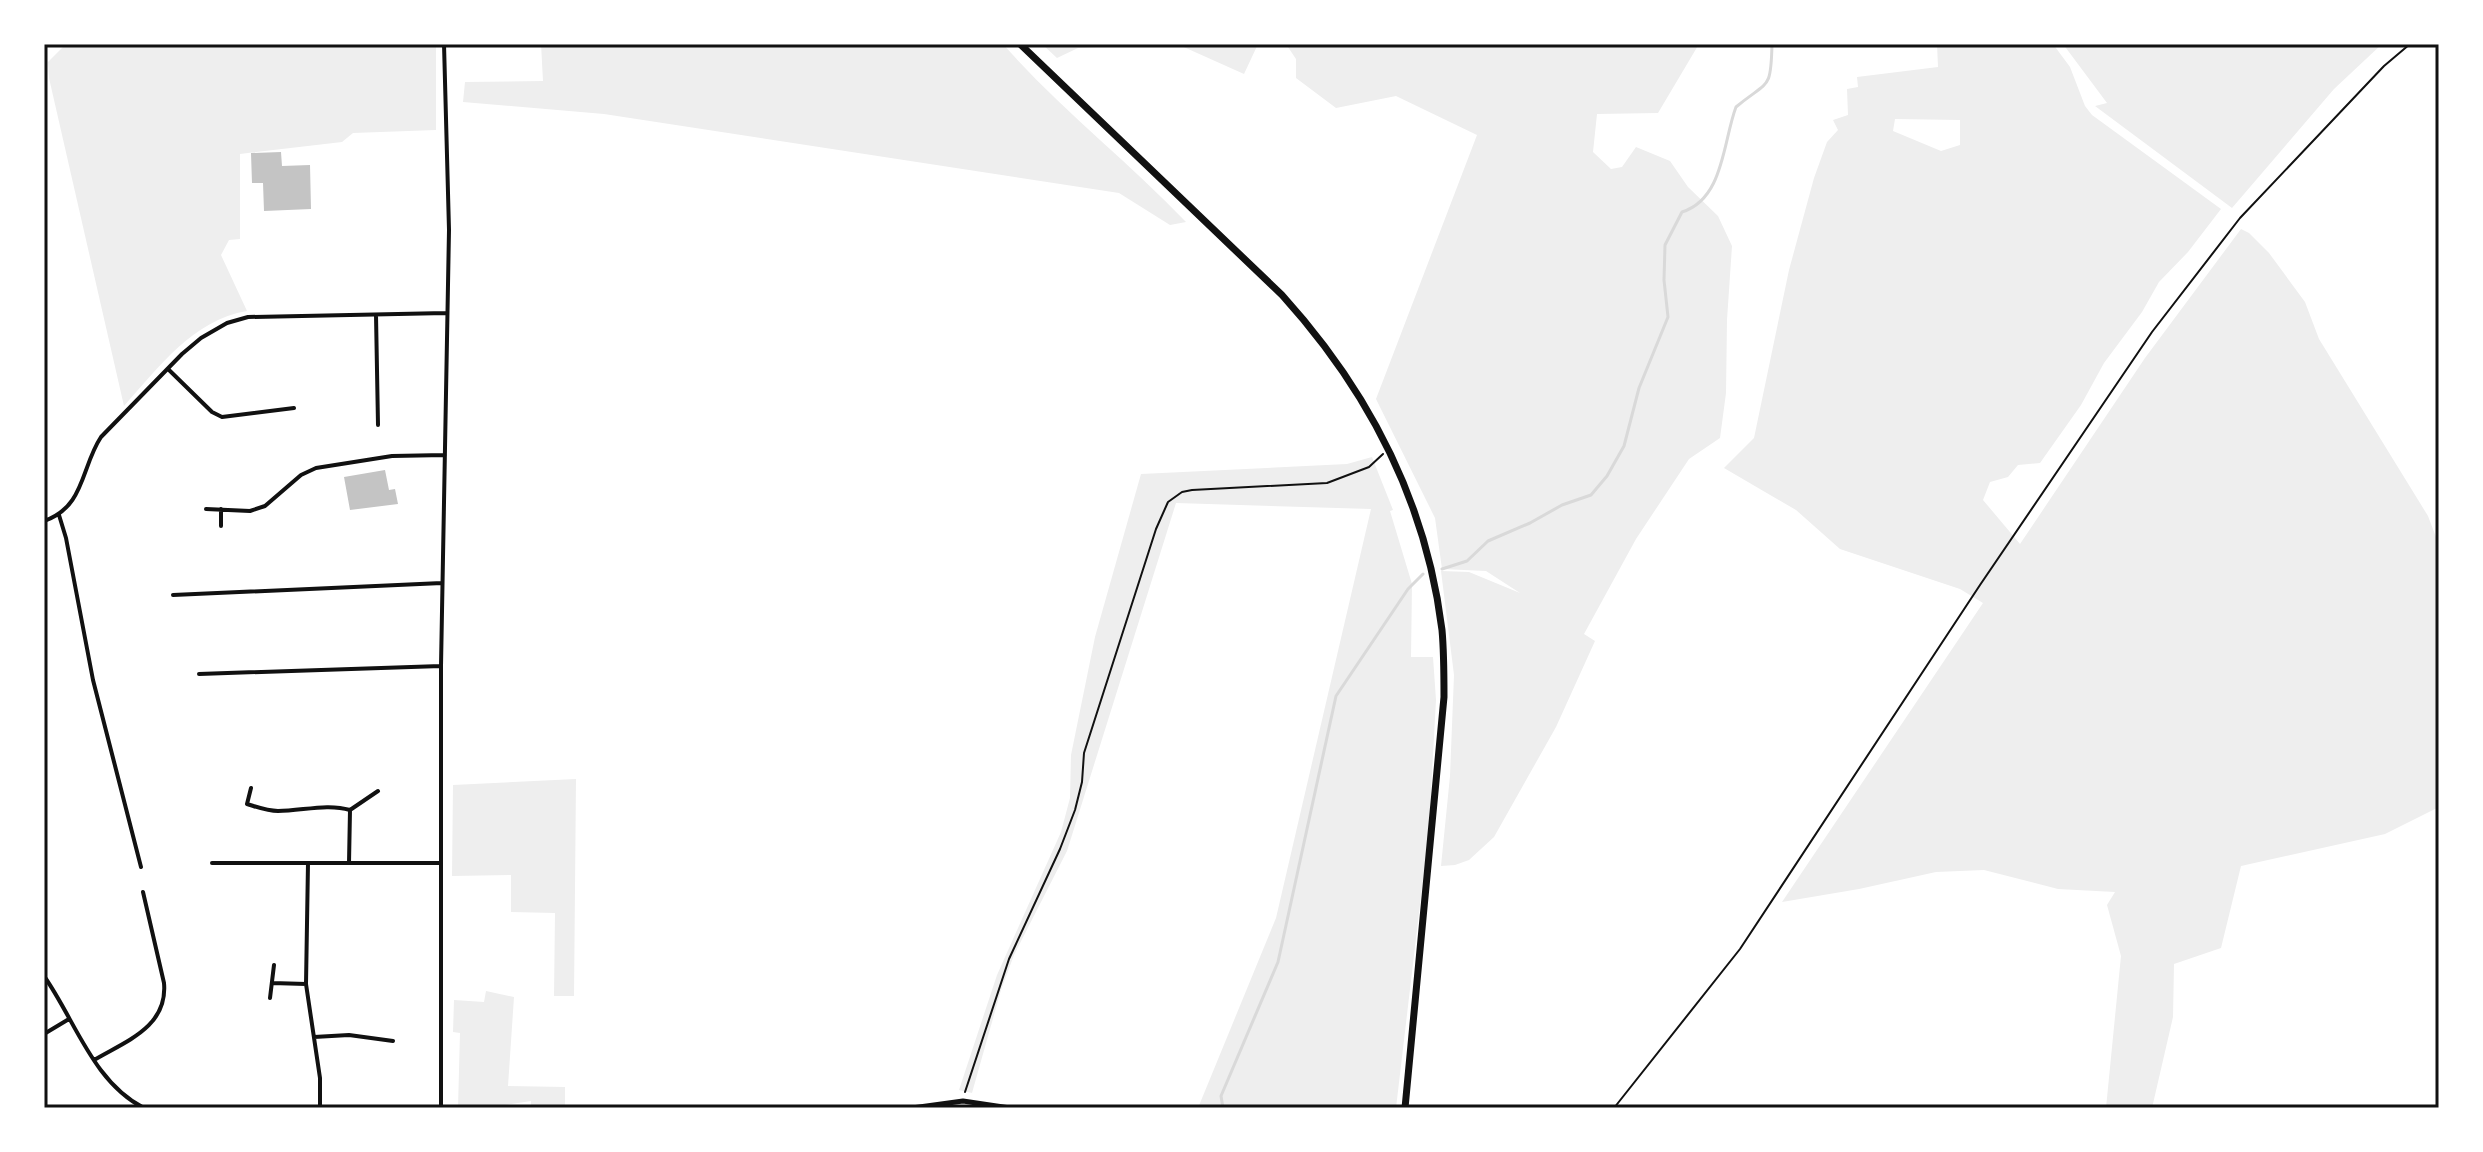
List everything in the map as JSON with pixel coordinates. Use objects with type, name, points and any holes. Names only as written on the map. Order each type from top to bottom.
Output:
[{"type":"main road","points":[[1020,44],[1291,305],[1336,359],[1368,408],[1405,484],[1435,587],[1442,632],[1444,697],[1405,1108]]},
{"type":"street","points":[[441,1108],[441,666],[449,230],[444,44]]},
{"type":"street","points":[[44,521],[71,504],[81,488],[93,449],[101,437],[168,369],[216,328],[241,318],[447,313]]},
{"type":"street","points":[[376,314],[378,425]]},
{"type":"street","points":[[168,369],[212,412],[222,417],[294,408]]},
{"type":"street","points":[[206,509],[250,511],[265,506],[301,475],[316,468],[408,455],[445,455]]},
{"type":"street","points":[[221,509],[221,526]]},
{"type":"street","points":[[59,514],[93,680],[141,867]]},
{"type":"street","points":[[173,595],[442,583]]},
{"type":"street","points":[[199,674],[441,666]]},
{"type":"street","points":[[251,788],[247,804],[275,811],[334,807],[350,810],[378,791]]},
{"type":"street","points":[[349,863],[350,810]]},
{"type":"street","points":[[212,863],[441,863]]},
{"type":"street","points":[[308,863],[306,984],[320,1078],[320,1108]]},
{"type":"street","points":[[94,1060],[145,1031],[158,1016],[164,997],[164,983],[143,892]]},
{"type":"street","points":[[270,998],[274,965]]},
{"type":"street","points":[[44,976],[94,1060],[118,1090],[144,1108]]},
{"type":"street","points":[[272,983],[306,984]]},
{"type":"street","points":[[44,1034],[70,1018]]},
{"type":"street","points":[[314,1037],[349,1035],[393,1041]]},
{"type":"street","points":[[912,1108],[963,1101],[1010,1108]]},
{"type":"path","points":[[1614,1108],[1740,949],[1988,573],[2152,332],[2240,218],[2384,66],[2410,44]]},
{"type":"path","points":[[963,1101],[1009,959],[1075,810],[1082,782],[1084,753],[1108,684],[1112,660],[1168,502],[1174,496],[1192,490],[1327,483],[1369,467],[1390,450]]},
{"type":"shaded area","points":[[66,44],[436,44],[436,130],[353,133],[342,142],[240,154],[240,239],[229,240],[221,255],[247,311],[210,324],[178,347],[124,406],[49,78],[48,62]]},
{"type":"shaded area","points":[[541,44],[1003,44],[1186,222],[1170,225],[1119,193],[604,114],[463,102],[465,82],[543,81]]},
{"type":"shaded area","points":[[1042,44],[1156,44],[1078,48],[1057,58]]},
{"type":"shaded area","points":[[1177,44],[1258,44],[1244,74]]},
{"type":"shaded area","points":[[1286,44],[1699,44],[1658,113],[1597,114],[1593,152],[1611,169],[1622,167],[1636,147],[1670,161],[1688,187],[1718,216],[1732,246],[1726,393],[1720,438],[1689,459],[1636,539],[1584,634],[1595,641],[1556,727],[1494,837],[1469,860],[1455,865],[1441,866],[1450,776],[1454,675],[1441,571],[1469,572],[1520,593],[1486,571],[1442,569],[1435,518],[1376,399],[1477,135],[1396,96],[1336,108],[1296,78],[1296,59]]},
{"type":"shaded area","points":[[1937,44],[2053,44],[2070,67],[2085,106],[2092,115],[2221,209],[2188,252],[2159,282],[2040,463],[2018,465],[2008,477],[1990,482],[1983,500],[2020,544],[2145,358],[2241,229],[2269,253],[2305,302],[2319,339],[2428,516],[2439,545],[2439,807],[2385,834],[2241,866],[2221,948],[2174,964],[2173,1017],[2152,1108],[2106,1108],[2121,956],[2107,905],[2115,892],[2058,889],[1984,870],[1936,872],[1782,902],[1983,603],[1960,589],[1840,549],[1796,510],[1724,468],[1754,438],[1789,270],[1814,178],[1827,142],[1838,130],[1833,120],[1848,115],[1847,89],[1858,87],[1857,77],[1938,67]],"holes":[[[1895,119],[1960,120],[1960,145],[1941,151],[1893,131]]]},
{"type":"shaded area","points":[[2063,44],[2382,44],[2334,89],[2232,208],[2095,106],[2107,103]]},
{"type":"shaded area","points":[[1372,457],[1393,510],[1390,511],[1412,584],[1411,657],[1433,657],[1436,700],[1429,828],[1396,1108],[1198,1108],[1276,918],[1371,509],[1176,503],[1067,851],[1014,955],[972,1093],[959,1090],[997,975],[1061,832],[1070,798],[1071,755],[1095,637],[1141,474],[1347,464]]},
{"type":"shaded area","points":[[576,779],[574,996],[554,996],[555,913],[511,912],[511,875],[452,876],[453,785]]},
{"type":"shaded area","points":[[486,991],[514,997],[508,1086],[565,1087],[565,1108],[531,1108],[531,1101],[485,1108],[458,1108],[460,1033],[453,1032],[454,1000],[484,1002]]},
{"type":"building","points":[[281,152],[282,166],[310,165],[311,209],[264,211],[263,183],[252,183],[251,153]]},
{"type":"building","points":[[385,470],[389,490],[395,489],[398,504],[350,510],[344,477]]},
{"type":"waterway","points":[[1442,569],[1467,561],[1488,541],[1562,505],[1591,495],[1607,476],[1624,446],[1639,388],[1668,317],[1664,280],[1665,245],[1682,212],[1696,205],[1714,182],[1736,107],[1769,78],[1772,44]]},
{"type":"waterway","points":[[1223,1108],[1221,1096],[1278,962],[1336,696],[1408,589],[1423,574]]}]
